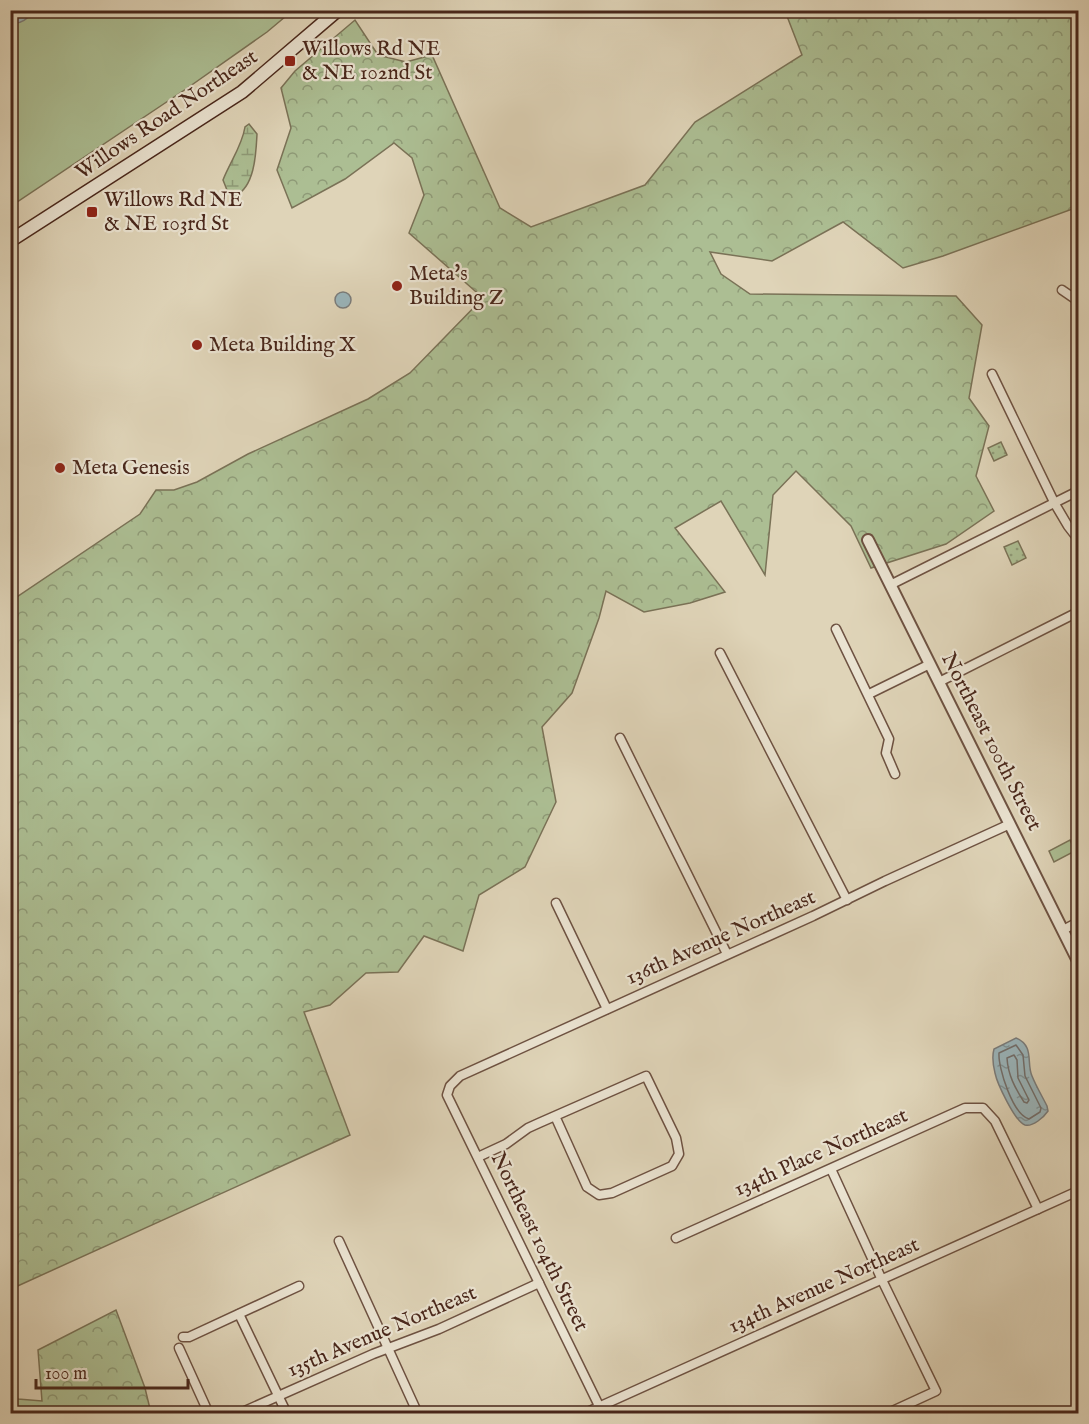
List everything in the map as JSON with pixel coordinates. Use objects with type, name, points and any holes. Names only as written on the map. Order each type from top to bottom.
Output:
[{"type":"main road","name":"Willows Road Northeast","points":[[10,242],[242,92],[338,10]]},
{"type":"street","points":[[1062,290],[1078,301]]},
{"type":"street","points":[[992,374],[1054,504],[1078,539]]},
{"type":"street","points":[[890,585],[1078,491]]},
{"type":"street","name":"Northeast 100th Street","points":[[868,540],[1078,961]]},
{"type":"street","points":[[939,682],[1078,612]]},
{"type":"street","points":[[836,629],[889,739],[886,753],[895,774]]},
{"type":"street","points":[[720,653],[847,900]]},
{"type":"street","points":[[868,694],[930,664]]},
{"type":"street","points":[[620,738],[727,954]]},
{"type":"street","name":"136th Avenue Northeast","points":[[450,1086],[460,1076],[1010,824]]},
{"type":"street","points":[[556,903],[607,1009]]},
{"type":"street","points":[[1063,930],[1078,922]]},
{"type":"street","points":[[478,1157],[506,1144],[528,1128],[555,1116],[646,1076],[676,1138],[679,1154],[672,1166],[612,1193],[599,1195],[587,1187],[555,1116]]},
{"type":"street","name":"Northeast 104th Street","points":[[450,1086],[447,1095],[601,1410]]},
{"type":"street","name":"134th Place Northeast","points":[[676,1238],[965,1108],[983,1108],[995,1121],[1038,1209]]},
{"type":"street","points":[[831,1169],[936,1391],[886,1413]]},
{"type":"street","name":"134th Avenue Northeast","points":[[583,1413],[601,1410],[1078,1191]]},
{"type":"street","points":[[339,1241],[418,1413]]},
{"type":"street","name":"135th Avenue Northeast","points":[[238,1413],[388,1348],[439,1329],[539,1283]]},
{"type":"street","points":[[183,1337],[189,1337],[299,1286]]},
{"type":"street","points":[[239,1314],[287,1413]]},
{"type":"street","points":[[179,1348],[208,1413]]},
{"type":"green space","points":[[11,11],[292,11],[267,32],[186,89],[11,206]]},
{"type":"green space","points":[[785,11],[1078,11],[1078,207],[943,256],[903,268],[843,222],[772,261],[710,252],[721,274],[750,294],[956,296],[982,325],[969,398],[989,426],[976,476],[994,511],[946,544],[871,568],[851,526],[796,471],[773,495],[765,575],[721,501],[675,528],[725,592],[690,603],[644,612],[606,591],[599,618],[572,693],[542,727],[556,802],[525,867],[479,895],[463,951],[424,936],[398,972],[366,973],[330,1005],[304,1012],[350,1135],[11,1289],[11,601],[140,514],[156,490],[174,490],[197,482],[248,454],[368,399],[410,373],[483,298],[409,233],[424,195],[412,158],[394,143],[345,179],[292,208],[277,170],[291,128],[281,88],[295,71],[355,20],[378,55],[406,62],[432,55],[500,208],[531,227],[645,185],[695,122],[802,55]]},
{"type":"green space","points":[[249,124],[257,134],[253,169],[247,185],[235,196],[227,190],[223,180],[239,147],[245,127]]},
{"type":"green space","points":[[1001,442],[1007,455],[994,461],[988,448]]},
{"type":"green space","points":[[1018,541],[1026,558],[1012,565],[1004,547]]},
{"type":"green space","points":[[1070,840],[1075,851],[1054,862],[1049,851]]},
{"type":"green space","points":[[116,1310],[145,1388],[151,1413],[11,1413],[11,1390],[18,1399],[42,1401],[38,1350]]},
{"type":"water","points":[[11,10],[34,11],[24,20],[11,23]]},
{"type":"water","points":[[343,292],[349,294],[351,300],[349,306],[343,308],[337,306],[335,300],[337,294]]},
{"type":"water","points":[[1016,1038],[1026,1045],[1030,1071],[1048,1111],[1038,1121],[1028,1125],[1016,1117],[1007,1102],[993,1064],[994,1049]]},
{"type":"place","name":"Willows Rd NE & NE 102nd St","points":[[290,61]]},
{"type":"place","name":"Willows Rd NE & NE 103rd St","points":[[92,212]]},
{"type":"place","name":"Meta's Building Z","points":[[397,286]]},
{"type":"place","name":"Meta Building X","points":[[197,345]]},
{"type":"place","name":"Meta Genesis","points":[[60,468]]}]
